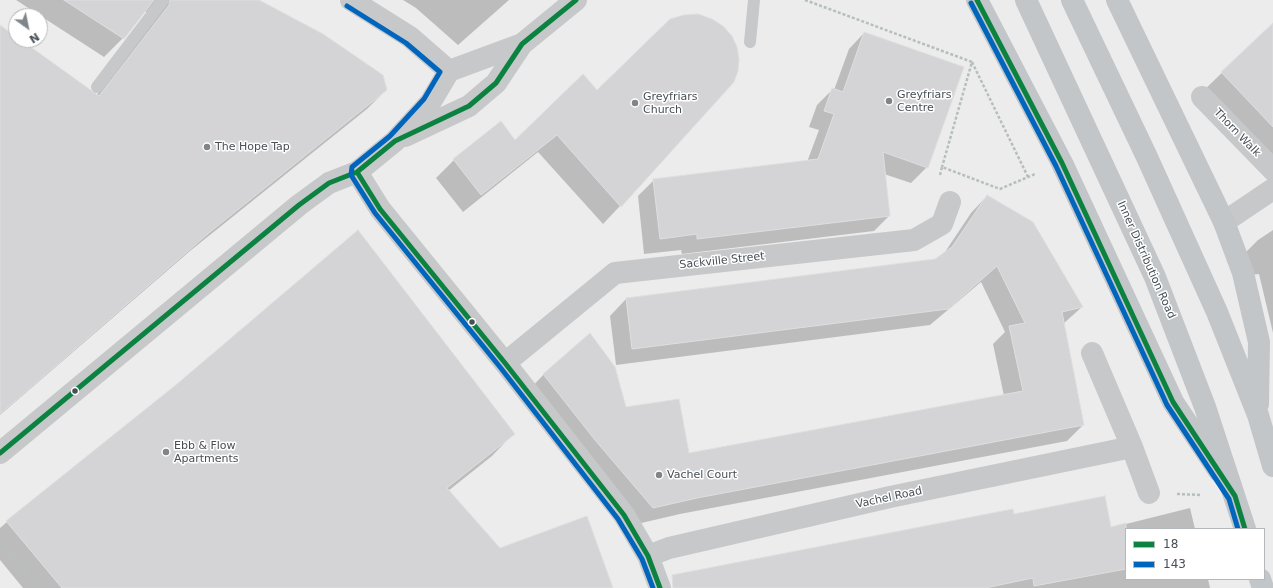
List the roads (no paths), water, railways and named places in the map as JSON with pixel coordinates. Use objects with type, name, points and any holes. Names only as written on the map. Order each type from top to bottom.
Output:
[{"type":"main road","points":[[977,0],[1062,163],[1173,402],[1235,496]]},
{"type":"main road","name":"Inner Distribution Road","points":[[1026,0],[1155,278],[1205,407],[1245,528]]},
{"type":"main road","points":[[1072,0],[1217,312],[1258,415],[1273,466]]},
{"type":"main road","points":[[1117,0],[1224,222],[1243,273],[1259,342],[1258,415]]},
{"type":"street","points":[[351,0],[410,37],[449,71]]},
{"type":"street","points":[[395,141],[469,106],[496,83],[522,44],[576,0]]},
{"type":"street","points":[[0,453],[299,205],[329,183],[357,172],[395,141],[430,103],[449,71],[522,44]]},
{"type":"street","name":"Thorn Walk","points":[[1202,97],[1273,170]]},
{"type":"street","points":[[357,172],[380,209],[505,363],[624,515],[648,556],[660,588]]},
{"type":"street","points":[[1224,222],[1273,189]]},
{"type":"street","name":"Sackville Street","points":[[505,363],[615,273],[914,240],[942,224],[950,202]]},
{"type":"street","points":[[1092,353],[1132,447],[1149,493]]},
{"type":"street","name":"Vachel Road","points":[[648,556],[669,548],[883,499],[1132,447]]},
{"type":"lane","points":[[97,87],[163,0]]},
{"type":"lane","points":[[750,42],[754,0]]},
{"type":"place","name":"Greyfriars Centre","points":[[889,101]]},
{"type":"place","name":"Greyfriars Church","points":[[635,103]]},
{"type":"place","name":"The Hope Tap","points":[[207,147]]},
{"type":"place","name":"Ebb & Flow Apartments","points":[[166,452]]},
{"type":"place","name":"Vachel Court","points":[[659,475]]}]
